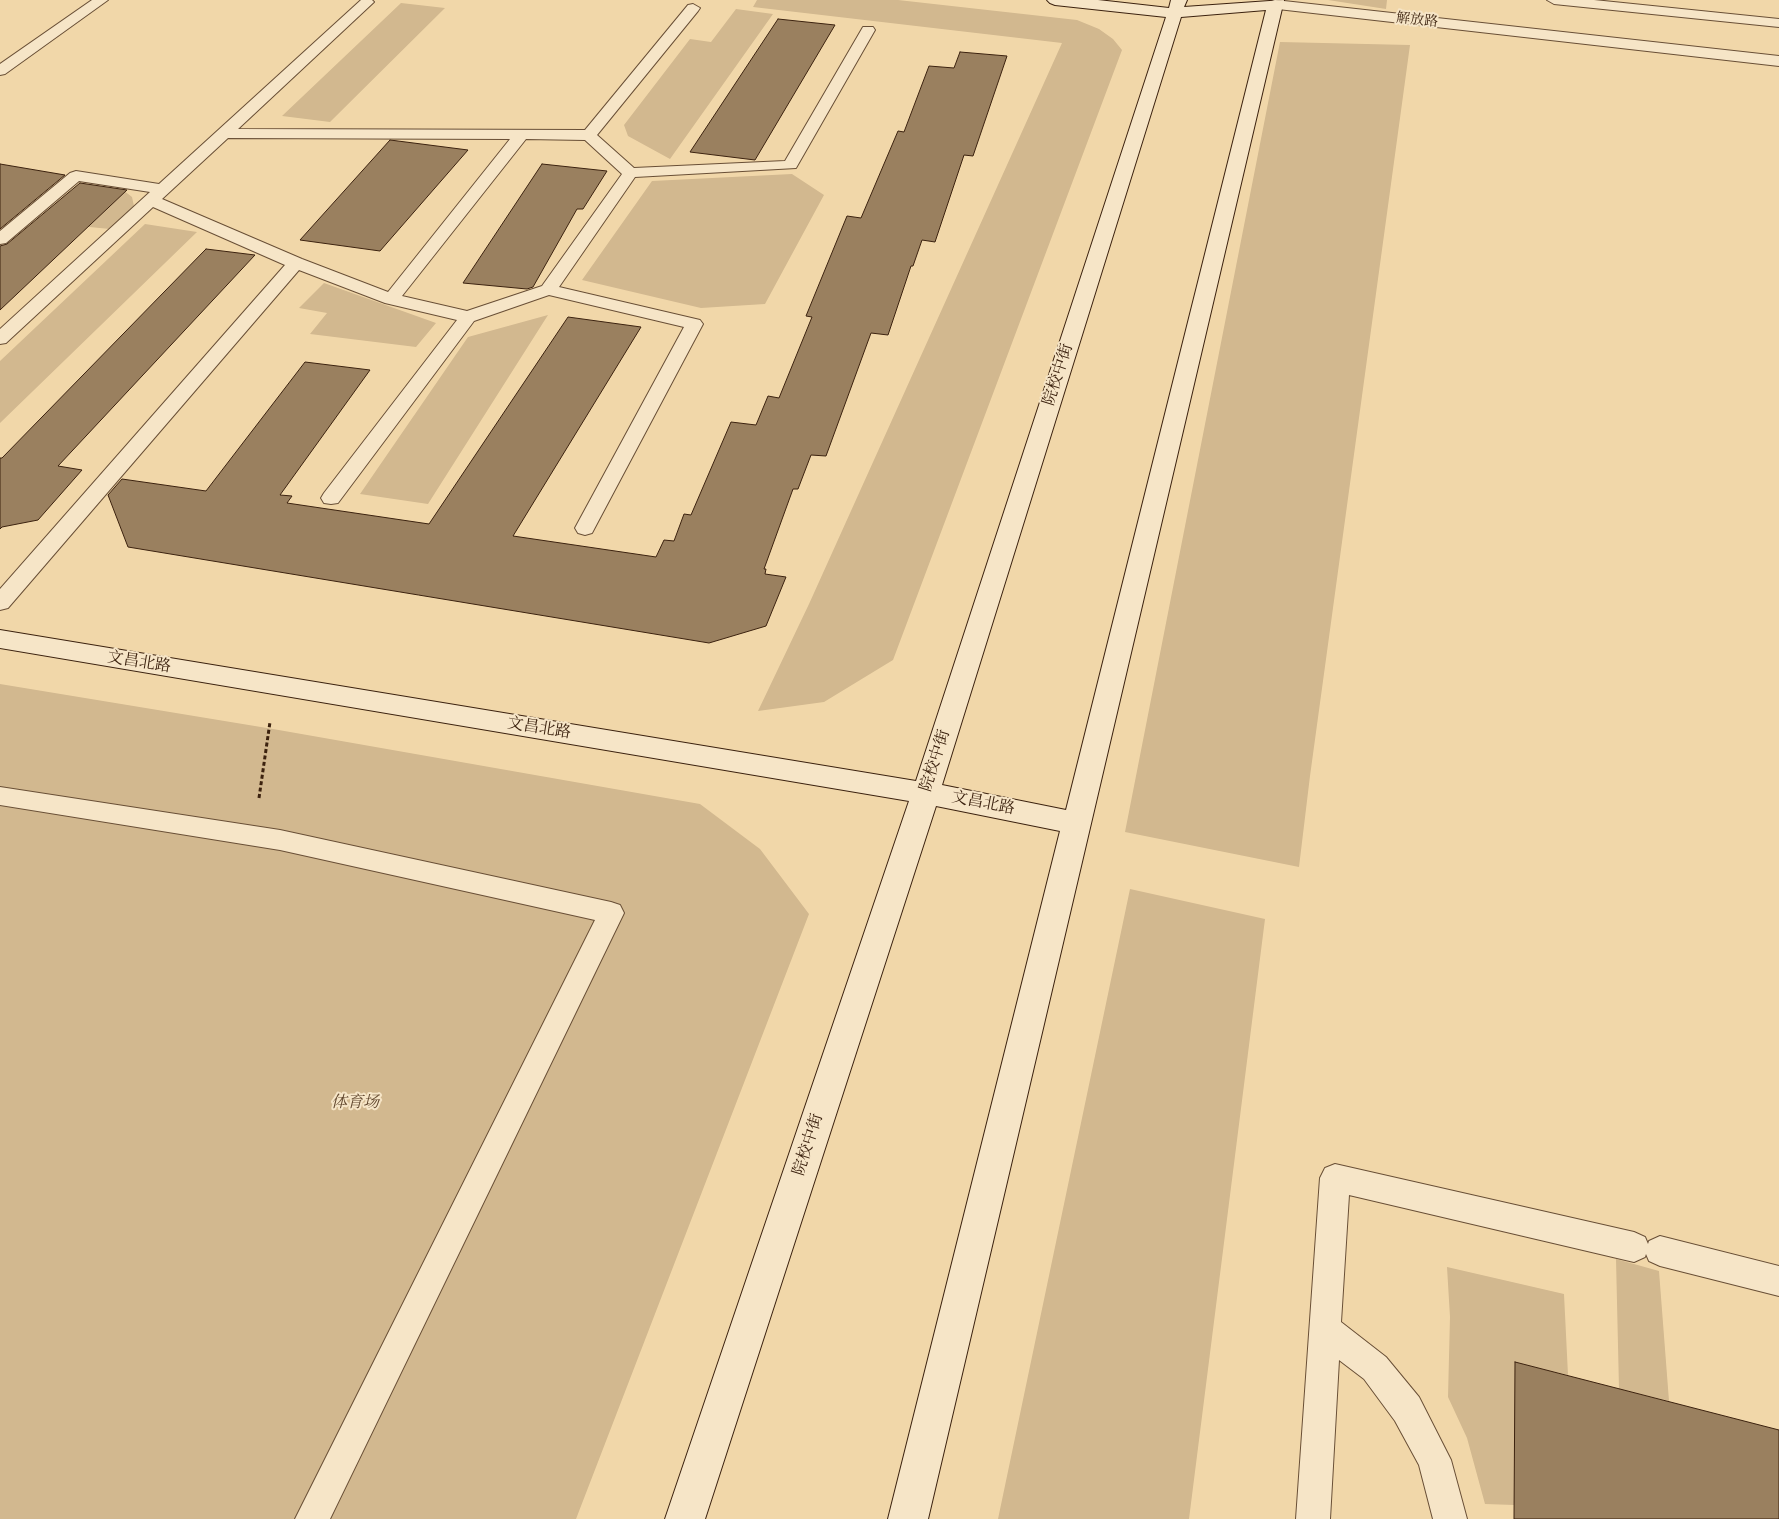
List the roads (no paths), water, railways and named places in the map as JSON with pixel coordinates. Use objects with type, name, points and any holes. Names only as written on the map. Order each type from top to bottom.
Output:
[{"type":"main road","name":"解放路","points":[[1055,0],[1176,6],[1275,2],[1779,61]]},
{"type":"main road","points":[[908,1519],[1275,2]]},
{"type":"main road","name":"院校中街","points":[[685,1519],[926,793],[1176,6]]},
{"type":"main road","name":"文昌北路","points":[[0,640],[926,793],[1077,823]]},
{"type":"lane","points":[[0,71],[101,0]]},
{"type":"lane","points":[[1554,0],[1779,23]]},
{"type":"lane","points":[[1710,0],[1714,16]]},
{"type":"lane","points":[[0,339],[367,2]]},
{"type":"lane","points":[[590,135],[693,8]]},
{"type":"lane","points":[[224,133],[590,135],[630,173],[790,164],[868,30]]},
{"type":"lane","points":[[392,299],[521,135]]},
{"type":"lane","points":[[548,290],[630,173]]},
{"type":"lane","points":[[0,239],[76,176],[157,194],[296,263],[392,299],[468,317],[548,290],[694,324],[585,528]]},
{"type":"lane","points":[[0,603],[296,263]]},
{"type":"lane","points":[[331,498],[468,317]]},
{"type":"lane","points":[[0,796],[254,836],[610,913],[312,1519]]},
{"type":"lane","points":[[1313,1519],[1335,1178],[1779,1280]]},
{"type":"lane","points":[[1326,1330],[1375,1368],[1407,1409],[1434,1460],[1450,1519]]},
{"type":"park label","name":"体育场","points":[[355,1104]]}]
